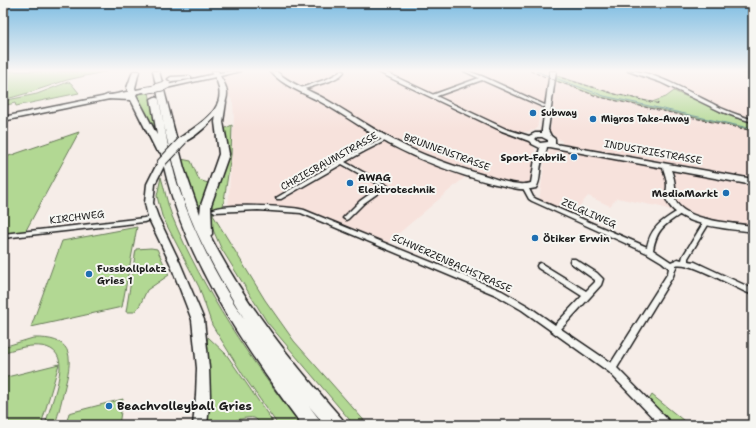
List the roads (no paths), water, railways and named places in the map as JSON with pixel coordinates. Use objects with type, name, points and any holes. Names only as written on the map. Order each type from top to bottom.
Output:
[{"type":"highway","points":[[132,91],[167,163]]},
{"type":"highway","points":[[153,91],[167,163],[185,220],[198,250],[216,284],[263,358],[313,425]]},
{"type":"highway","points":[[161,91],[180,174],[195,215],[207,241],[229,281],[256,322],[298,379],[336,425]]},
{"type":"highway","points":[[107,97],[124,97],[133,94]]},
{"type":"highway","points":[[207,241],[206,205],[224,154],[219,122],[222,102]]},
{"type":"highway","points":[[211,117],[216,118],[219,122]]},
{"type":"main road","points":[[133,94],[140,91]]},
{"type":"main road","points":[[211,117],[217,105],[219,95],[218,91]]},
{"type":"main road","points":[[200,425],[203,396],[203,368],[198,320],[175,263],[153,217],[149,202],[151,184],[162,162],[183,140],[216,114],[222,102],[223,91]]},
{"type":"main road","name":"BRUNNENSTRASSE","points":[[303,91],[405,149],[426,158],[497,182],[526,188]]},
{"type":"main road","name":"INDUSTRIESTRASSE","points":[[423,91],[500,127],[533,136],[546,142],[753,182]]},
{"type":"main road","points":[[533,136],[540,129],[550,91]]},
{"type":"main road","points":[[3,119],[107,97]]},
{"type":"main road","points":[[526,188],[533,186],[535,183],[539,159],[542,156],[546,142],[545,130],[547,108]]},
{"type":"main road","name":"INDUSTRIESTRASSE","points":[[533,136],[546,142],[753,177]]},
{"type":"main road","points":[[666,165],[671,185],[670,198],[672,203],[680,212],[691,217],[753,229]]},
{"type":"street","points":[[433,96],[447,91]]},
{"type":"street","points":[[511,91],[547,108]]},
{"type":"street","points":[[683,91],[736,116],[753,121]]},
{"type":"street","name":"CHRIESBAUMSTRASSE","points":[[279,198],[341,162],[387,139]]},
{"type":"street","points":[[341,162],[385,186],[362,202],[346,218]]},
{"type":"street","name":"ZELGLIWEG","points":[[526,188],[531,198],[534,200],[649,251],[672,264]]},
{"type":"street","name":"SCHWERZENBACHSTRASSE","points":[[215,210],[277,207],[302,211],[499,293],[525,308],[612,369],[667,425]]},
{"type":"street","points":[[649,251],[651,239],[655,230],[680,212]]},
{"type":"street","name":"KIRCHWEG","points":[[3,236],[144,220],[153,217]]},
{"type":"street","points":[[686,262],[686,258],[705,225],[705,220]]},
{"type":"street","points":[[556,329],[598,283],[599,279],[595,275],[573,261]]},
{"type":"street","points":[[612,369],[671,274],[673,270],[672,264],[686,262],[753,292]]},
{"type":"street","points":[[540,266],[587,295]]},
{"type":"waterway","points":[[590,91],[604,96],[753,129]]},
{"type":"railway","points":[[583,91],[599,97],[753,131]]},
{"type":"railway","points":[[605,91],[660,104]]},
{"type":"place","name":"Subway","points":[[533,113]]},
{"type":"place","name":"Migros Take-Away","points":[[593,119]]},
{"type":"place","name":"Sport-Fabrik","points":[[574,157]]},
{"type":"place","name":"AWAG Elektrotechnik","points":[[350,183]]},
{"type":"place","name":"MediaMarkt","points":[[726,193]]},
{"type":"place","name":"Ötiker Erwin","points":[[535,238]]},
{"type":"place","name":"Fussballplatz Gries 1","points":[[89,274]]},
{"type":"place","name":"Beachvolleyball Gries","points":[[109,406]]}]
